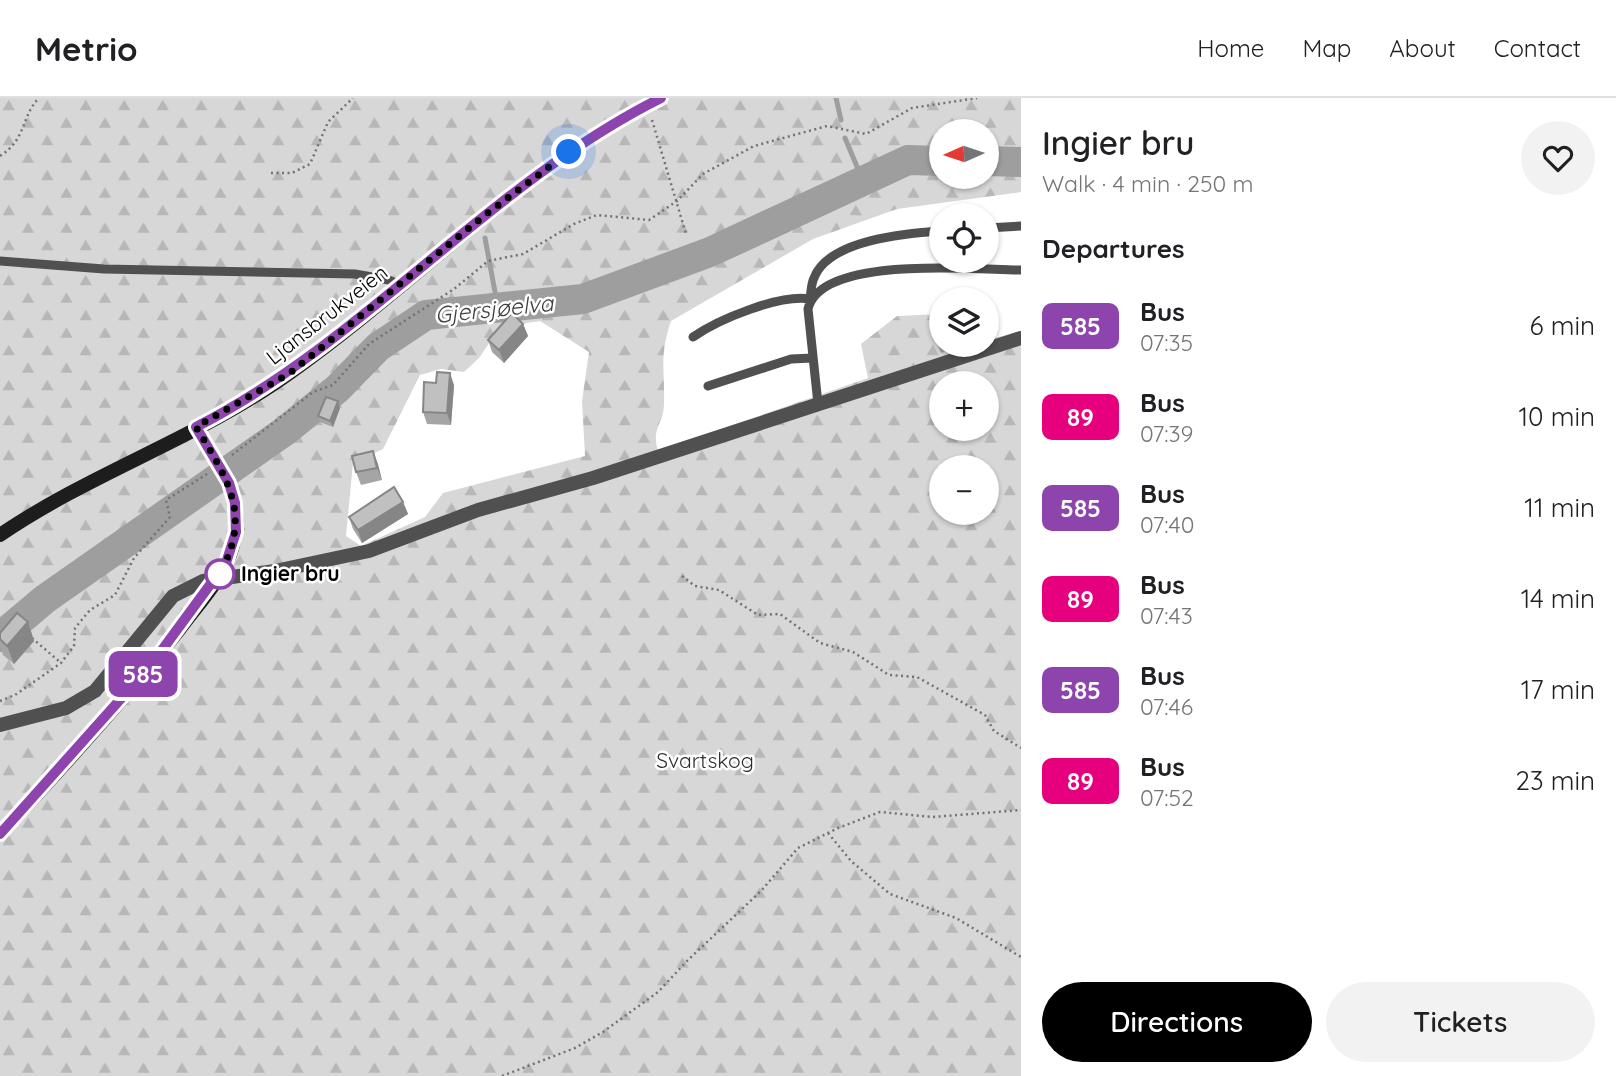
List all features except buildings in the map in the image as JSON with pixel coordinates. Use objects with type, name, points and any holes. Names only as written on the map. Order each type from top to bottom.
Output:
[{"type":"main road","name":"Ljansbrukveien","points":[[0,535],[57,498],[196,427],[290,373],[554,162],[661,98]]},
{"type":"main road","points":[[0,834],[151,665],[218,577],[233,547],[237,512],[229,483],[196,427]]},
{"type":"street","points":[[0,725],[66,708],[95,691],[173,596],[186,587],[218,577],[275,571],[369,551],[478,510],[593,478],[1021,338]]},
{"type":"lane","points":[[999,227],[1021,226]]},
{"type":"lane","points":[[818,404],[808,309],[814,277],[822,265],[836,254],[882,239],[929,233]]},
{"type":"lane","points":[[0,261],[104,269],[355,274],[389,279],[400,285]]},
{"type":"lane","points":[[693,337],[791,297],[810,299],[826,286],[842,279],[897,268],[1021,270]]},
{"type":"lane","points":[[708,386],[791,359],[813,358]]},
{"type":"path","points":[[0,156],[24,130],[32,106],[39,98]]},
{"type":"path","points":[[271,173],[292,173],[310,164],[328,122],[353,98]]},
{"type":"path","points":[[294,406],[313,393],[333,385],[369,344],[454,289],[470,273],[491,259],[523,254],[574,224],[597,215],[649,220],[677,201],[703,174],[754,145],[827,125],[866,134],[912,108],[977,98]]},
{"type":"path","points":[[647,105],[686,234]]},
{"type":"path","points":[[0,701],[15,695],[61,663],[74,646],[75,628],[90,610],[116,595],[134,558],[170,516],[166,501]]},
{"type":"path","points":[[682,576],[695,586],[719,590],[758,615],[780,614],[820,643],[853,652],[889,675],[917,677],[985,715],[994,732],[1021,748]]},
{"type":"path","points":[[29,634],[61,663]]},
{"type":"path","points":[[502,1076],[575,1048],[603,1032],[658,992],[761,891],[799,848],[828,833],[880,812],[933,817],[1021,810]]},
{"type":"path","points":[[828,833],[851,861],[890,894],[956,918],[1021,957]]},
{"type":"green space","name":"Svartskog","points":[[0,98],[1021,98],[1021,192],[897,209],[813,239],[671,321],[664,354],[663,410],[656,443],[658,451],[868,378],[861,344],[897,316],[929,315],[929,357],[999,357],[999,337],[1021,331],[1021,1076],[0,1076]],"holes":[[[540,321],[589,352],[582,401],[585,456],[443,493],[425,517],[361,546],[346,536],[353,463],[383,449],[420,375],[441,369],[464,372],[479,358],[500,327]]]},
{"type":"waterway","points":[[836,98],[841,120]]},
{"type":"waterway","points":[[845,138],[863,181]]},
{"type":"waterway","name":"Gjersjøelva","points":[[0,637],[45,599],[285,431],[337,389],[378,347],[426,315],[583,299],[710,252],[908,160],[929,161]]},
{"type":"waterway","name":"Gjersjøelva","points":[[999,161],[1021,162]]},
{"type":"waterway","points":[[485,238],[498,308]]},
{"type":"bus line","name":"585","points":[[0,834],[151,665],[226,563],[233,547],[237,512],[229,483],[196,427],[290,373],[554,162],[661,98]]},
{"type":"place","name":"Ingier bru","points":[[220,574]]},
{"type":"route","points":[[220,574],[218,577],[233,547],[237,512],[229,483],[196,427],[290,373],[343,333],[489,212],[569,152]]}]
